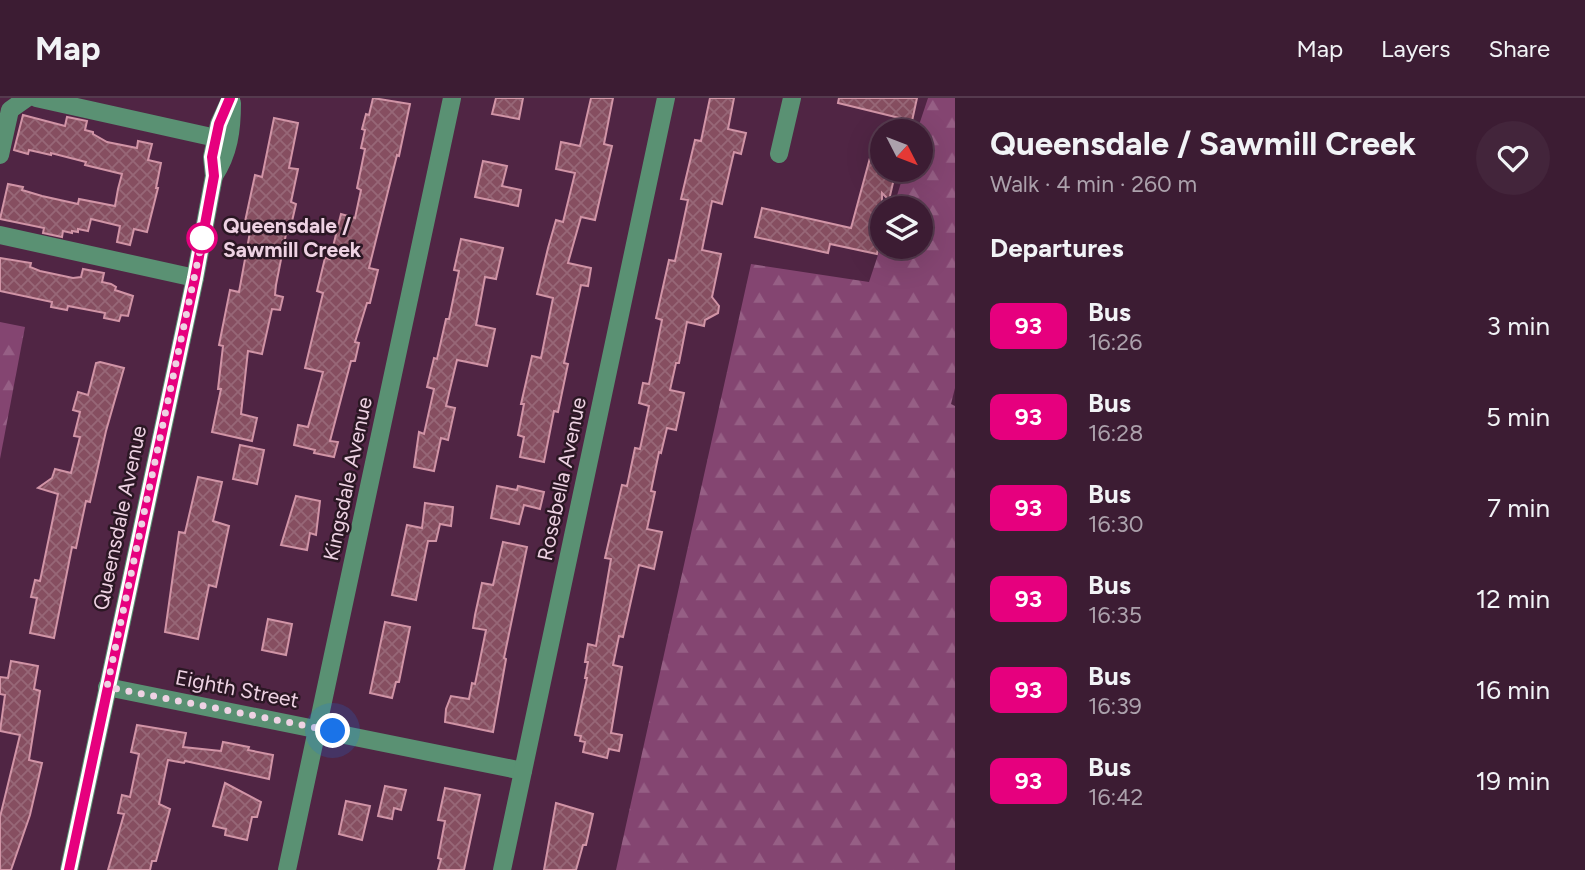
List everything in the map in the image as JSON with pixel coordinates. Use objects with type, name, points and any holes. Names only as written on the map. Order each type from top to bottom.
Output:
[{"type":"street","points":[[0,155],[10,110],[27,98]]},
{"type":"street","points":[[36,98],[216,138]]},
{"type":"street","name":"Queensdale Avenue","points":[[69,870],[195,278],[214,176],[212,157],[219,124],[231,98]]},
{"type":"street","name":"Queensdale Avenue","points":[[214,176],[225,159],[232,127],[231,98]]},
{"type":"street","name":"Kingsdale Avenue","points":[[288,870],[452,98]]},
{"type":"street","name":"Rosebella Avenue","points":[[502,870],[666,98]]},
{"type":"street","points":[[779,154],[792,98]]},
{"type":"street","points":[[0,235],[195,278]]},
{"type":"street","name":"Eighth Street","points":[[107,687],[523,771]]},
{"type":"green space","points":[[928,98],[955,98],[955,388],[951,404],[955,406],[955,870],[616,870],[751,264],[869,282],[877,259],[933,259],[933,196],[897,196],[901,182],[933,182],[933,119],[921,119]]},
{"type":"green space","points":[[0,322],[25,327],[0,459]]},
{"type":"building","points":[[373,98],[410,104],[369,268],[378,270],[370,303],[367,303],[355,342],[359,343],[355,361],[351,361],[330,441],[338,442],[334,457],[294,445],[298,425],[308,427],[323,372],[305,368],[323,293],[317,291],[325,258],[330,259],[341,214],[355,218],[361,190],[357,188],[365,149],[361,148],[365,130],[362,129]]},
{"type":"building","points":[[496,98],[523,98],[519,119],[492,114]]},
{"type":"building","points":[[591,98],[613,98],[604,144],[612,146],[595,220],[581,217],[568,263],[591,268],[588,286],[581,285],[564,363],[568,364],[558,412],[554,411],[544,462],[520,457],[524,437],[518,435],[524,404],[521,404],[532,356],[541,358],[553,298],[537,294],[556,220],[563,222],[575,173],[556,169],[561,142],[580,146]]},
{"type":"building","points":[[710,98],[734,98],[728,129],[746,133],[741,154],[734,152],[722,204],[712,201],[702,250],[721,254],[712,297],[719,306],[718,313],[705,320],[704,326],[687,322],[679,363],[676,363],[670,390],[684,393],[676,430],[667,428],[661,453],[659,452],[651,491],[655,492],[647,529],[662,532],[654,569],[639,565],[623,637],[619,636],[613,665],[622,667],[611,733],[622,735],[619,751],[609,749],[607,758],[583,752],[585,742],[580,741],[581,736],[575,735],[587,678],[588,662],[585,662],[588,644],[596,646],[611,559],[605,558],[622,485],[627,486],[635,448],[640,449],[649,406],[639,403],[643,383],[649,384],[662,320],[656,318],[669,260],[675,261],[688,200],[681,199],[695,140],[701,141]]},
{"type":"building","points":[[839,98],[917,98],[912,119],[838,103]]},
{"type":"building","points":[[23,115],[65,126],[67,117],[87,121],[85,130],[107,142],[137,148],[138,141],[152,144],[148,160],[161,163],[147,232],[134,229],[130,245],[117,242],[120,226],[91,219],[88,231],[63,231],[62,237],[43,233],[44,228],[0,219],[8,184],[23,187],[22,190],[42,196],[78,204],[79,199],[115,206],[122,174],[51,153],[29,150],[28,154],[14,150]]},
{"type":"building","points":[[274,118],[298,123],[289,168],[298,169],[291,202],[296,204],[289,234],[286,234],[276,285],[275,295],[283,297],[280,310],[272,309],[262,354],[248,351],[241,414],[257,418],[252,441],[212,432],[221,389],[218,389],[223,346],[219,345],[230,290],[239,292],[250,232],[243,231],[255,175],[262,177]]},
{"type":"building","points":[[870,158],[870,182],[893,182],[890,196],[882,193],[882,196],[870,196],[870,253],[830,244],[828,253],[755,237],[762,208],[851,228]]},
{"type":"building","points":[[483,161],[507,166],[502,186],[521,190],[518,206],[475,197]]},
{"type":"building","points":[[461,239],[503,248],[496,279],[485,277],[476,325],[495,329],[487,366],[457,360],[446,406],[455,408],[448,440],[441,438],[434,471],[414,467],[419,432],[424,434],[434,389],[427,387],[446,319],[449,319],[459,271],[454,270]]},
{"type":"building","points":[[0,258],[31,263],[30,267],[40,271],[73,278],[81,277],[83,269],[104,273],[102,282],[133,296],[128,316],[121,315],[119,321],[104,318],[105,313],[68,306],[67,310],[51,307],[52,302],[0,291]]},
{"type":"building","points":[[96,363],[124,368],[90,502],[86,501],[76,548],[72,547],[54,638],[30,633],[37,598],[31,597],[35,580],[40,581],[58,494],[38,488],[52,478],[55,469],[71,473],[80,437],[74,436],[80,412],[73,410],[78,392],[88,395]]},
{"type":"building","points":[[240,445],[264,450],[257,484],[233,479]]},
{"type":"building","points":[[198,477],[222,482],[213,521],[229,526],[216,587],[209,585],[198,639],[165,632],[179,532],[185,533]]},
{"type":"building","points":[[497,486],[517,490],[518,486],[544,492],[540,509],[524,505],[519,524],[491,518]]},
{"type":"building","points":[[296,496],[320,501],[316,535],[310,533],[307,550],[281,545]]},
{"type":"building","points":[[425,503],[453,507],[451,526],[440,524],[436,541],[428,541],[416,600],[392,595],[407,525],[422,528]]},
{"type":"building","points":[[503,542],[527,547],[504,658],[506,659],[493,732],[445,722],[451,696],[469,699],[472,683],[475,684],[486,630],[473,628],[475,615],[482,583],[493,585]]},
{"type":"building","points":[[268,619],[292,624],[286,655],[262,650]]},
{"type":"building","points":[[385,622],[410,627],[399,682],[396,682],[392,698],[370,693]]},
{"type":"building","points":[[11,661],[38,666],[34,689],[40,691],[29,760],[42,763],[30,815],[11,870],[0,870],[0,817],[20,735],[0,731],[5,695],[0,694],[0,677],[8,678]]},
{"type":"building","points":[[137,725],[186,733],[183,747],[221,751],[223,742],[273,755],[269,779],[185,761],[168,760],[159,804],[170,809],[156,861],[152,861],[150,870],[108,870],[124,814],[118,813],[122,795],[130,797],[139,754],[131,752]]},
{"type":"building","points":[[225,783],[261,802],[257,817],[252,817],[247,840],[225,835],[226,829],[213,826]]},
{"type":"building","points":[[385,786],[406,790],[401,810],[394,808],[392,819],[378,816]]},
{"type":"building","points":[[445,788],[480,795],[464,870],[438,870],[445,821],[438,820]]},
{"type":"building","points":[[346,801],[370,806],[362,840],[339,834]]},
{"type":"building","points":[[556,803],[593,814],[586,845],[583,845],[576,870],[544,870]]},
{"type":"bus line","name":"93","points":[[69,870],[195,278],[214,176],[212,157],[219,124],[230,98]]},
{"type":"place","name":"Queensdale / Sawmill Creek","points":[[202,238]]},
{"type":"route","points":[[202,238],[205,227],[107,687],[333,731]]}]
